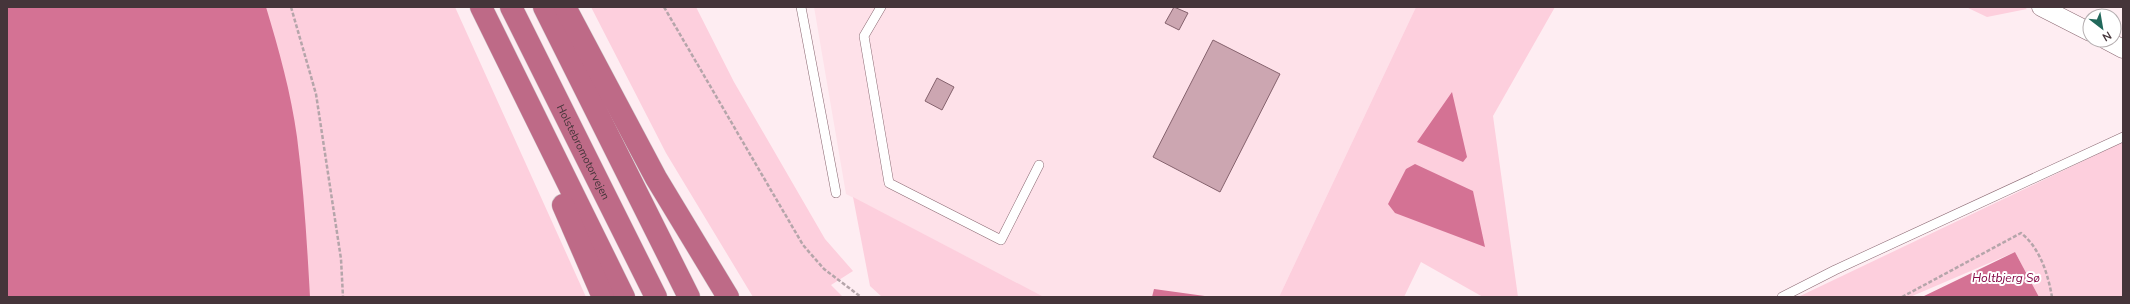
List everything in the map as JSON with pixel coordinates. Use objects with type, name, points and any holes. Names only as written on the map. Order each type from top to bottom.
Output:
[{"type":"highway","points":[[480,7],[525,120],[603,297]]},
{"type":"highway","points":[[480,7],[624,297]]},
{"type":"highway","name":"Holstebromotorvejen","points":[[511,7],[656,297]]},
{"type":"highway","points":[[544,7],[689,297]]},
{"type":"highway","points":[[565,7],[656,178],[728,297]]},
{"type":"street","points":[[2041,7],[2082,28]]},
{"type":"lane","points":[[801,7],[836,193]]},
{"type":"lane","points":[[880,7],[864,36],[889,183],[1001,240],[1039,165]]},
{"type":"lane","points":[[1782,297],[1835,270],[2123,137]]},
{"type":"path","points":[[291,7],[316,94],[341,259],[343,297]]},
{"type":"path","points":[[664,7],[803,245],[824,269],[861,297]]},
{"type":"path","points":[[1902,297],[2021,233],[2032,242],[2049,279],[2052,297]]},
{"type":"shaded area","points":[[7,7],[455,7],[586,297],[7,297]]},
{"type":"shaded area","points":[[591,7],[696,7],[734,82],[825,239],[853,271],[831,285],[843,297],[753,297],[666,153]]},
{"type":"shaded area","points":[[814,7],[1416,7],[1279,297],[1044,297],[846,194]]},
{"type":"shaded area","points":[[1416,7],[1555,7],[1493,116],[1518,297],[1483,297],[1421,262],[1404,297],[1279,297]]},
{"type":"shaded area","points":[[1966,7],[2024,7],[2027,9],[1987,17]]},
{"type":"shaded area","points":[[2123,142],[2123,297],[2039,297],[2015,252],[1910,297],[1798,297]]},
{"type":"shaded area","points":[[853,197],[1044,297],[882,297],[870,286]]},
{"type":"water","points":[[7,7],[266,7],[284,72],[297,137],[310,297],[7,297]]},
{"type":"water","points":[[1452,92],[1467,157],[1463,162],[1417,142]]},
{"type":"water","points":[[1415,164],[1473,191],[1485,247],[1395,213],[1388,204],[1406,169]]},
{"type":"water","name":"Holtbjerg Sø","points":[[2015,252],[2039,297],[1922,297]]},
{"type":"water","points":[[1154,289],[1212,297],[1152,297]]},
{"type":"building","points":[[1174,7],[1188,13],[1179,30],[1165,23]]},
{"type":"building","points":[[1213,40],[1280,74],[1220,192],[1153,157]]},
{"type":"building","points":[[937,78],[954,87],[942,110],[925,101]]}]
